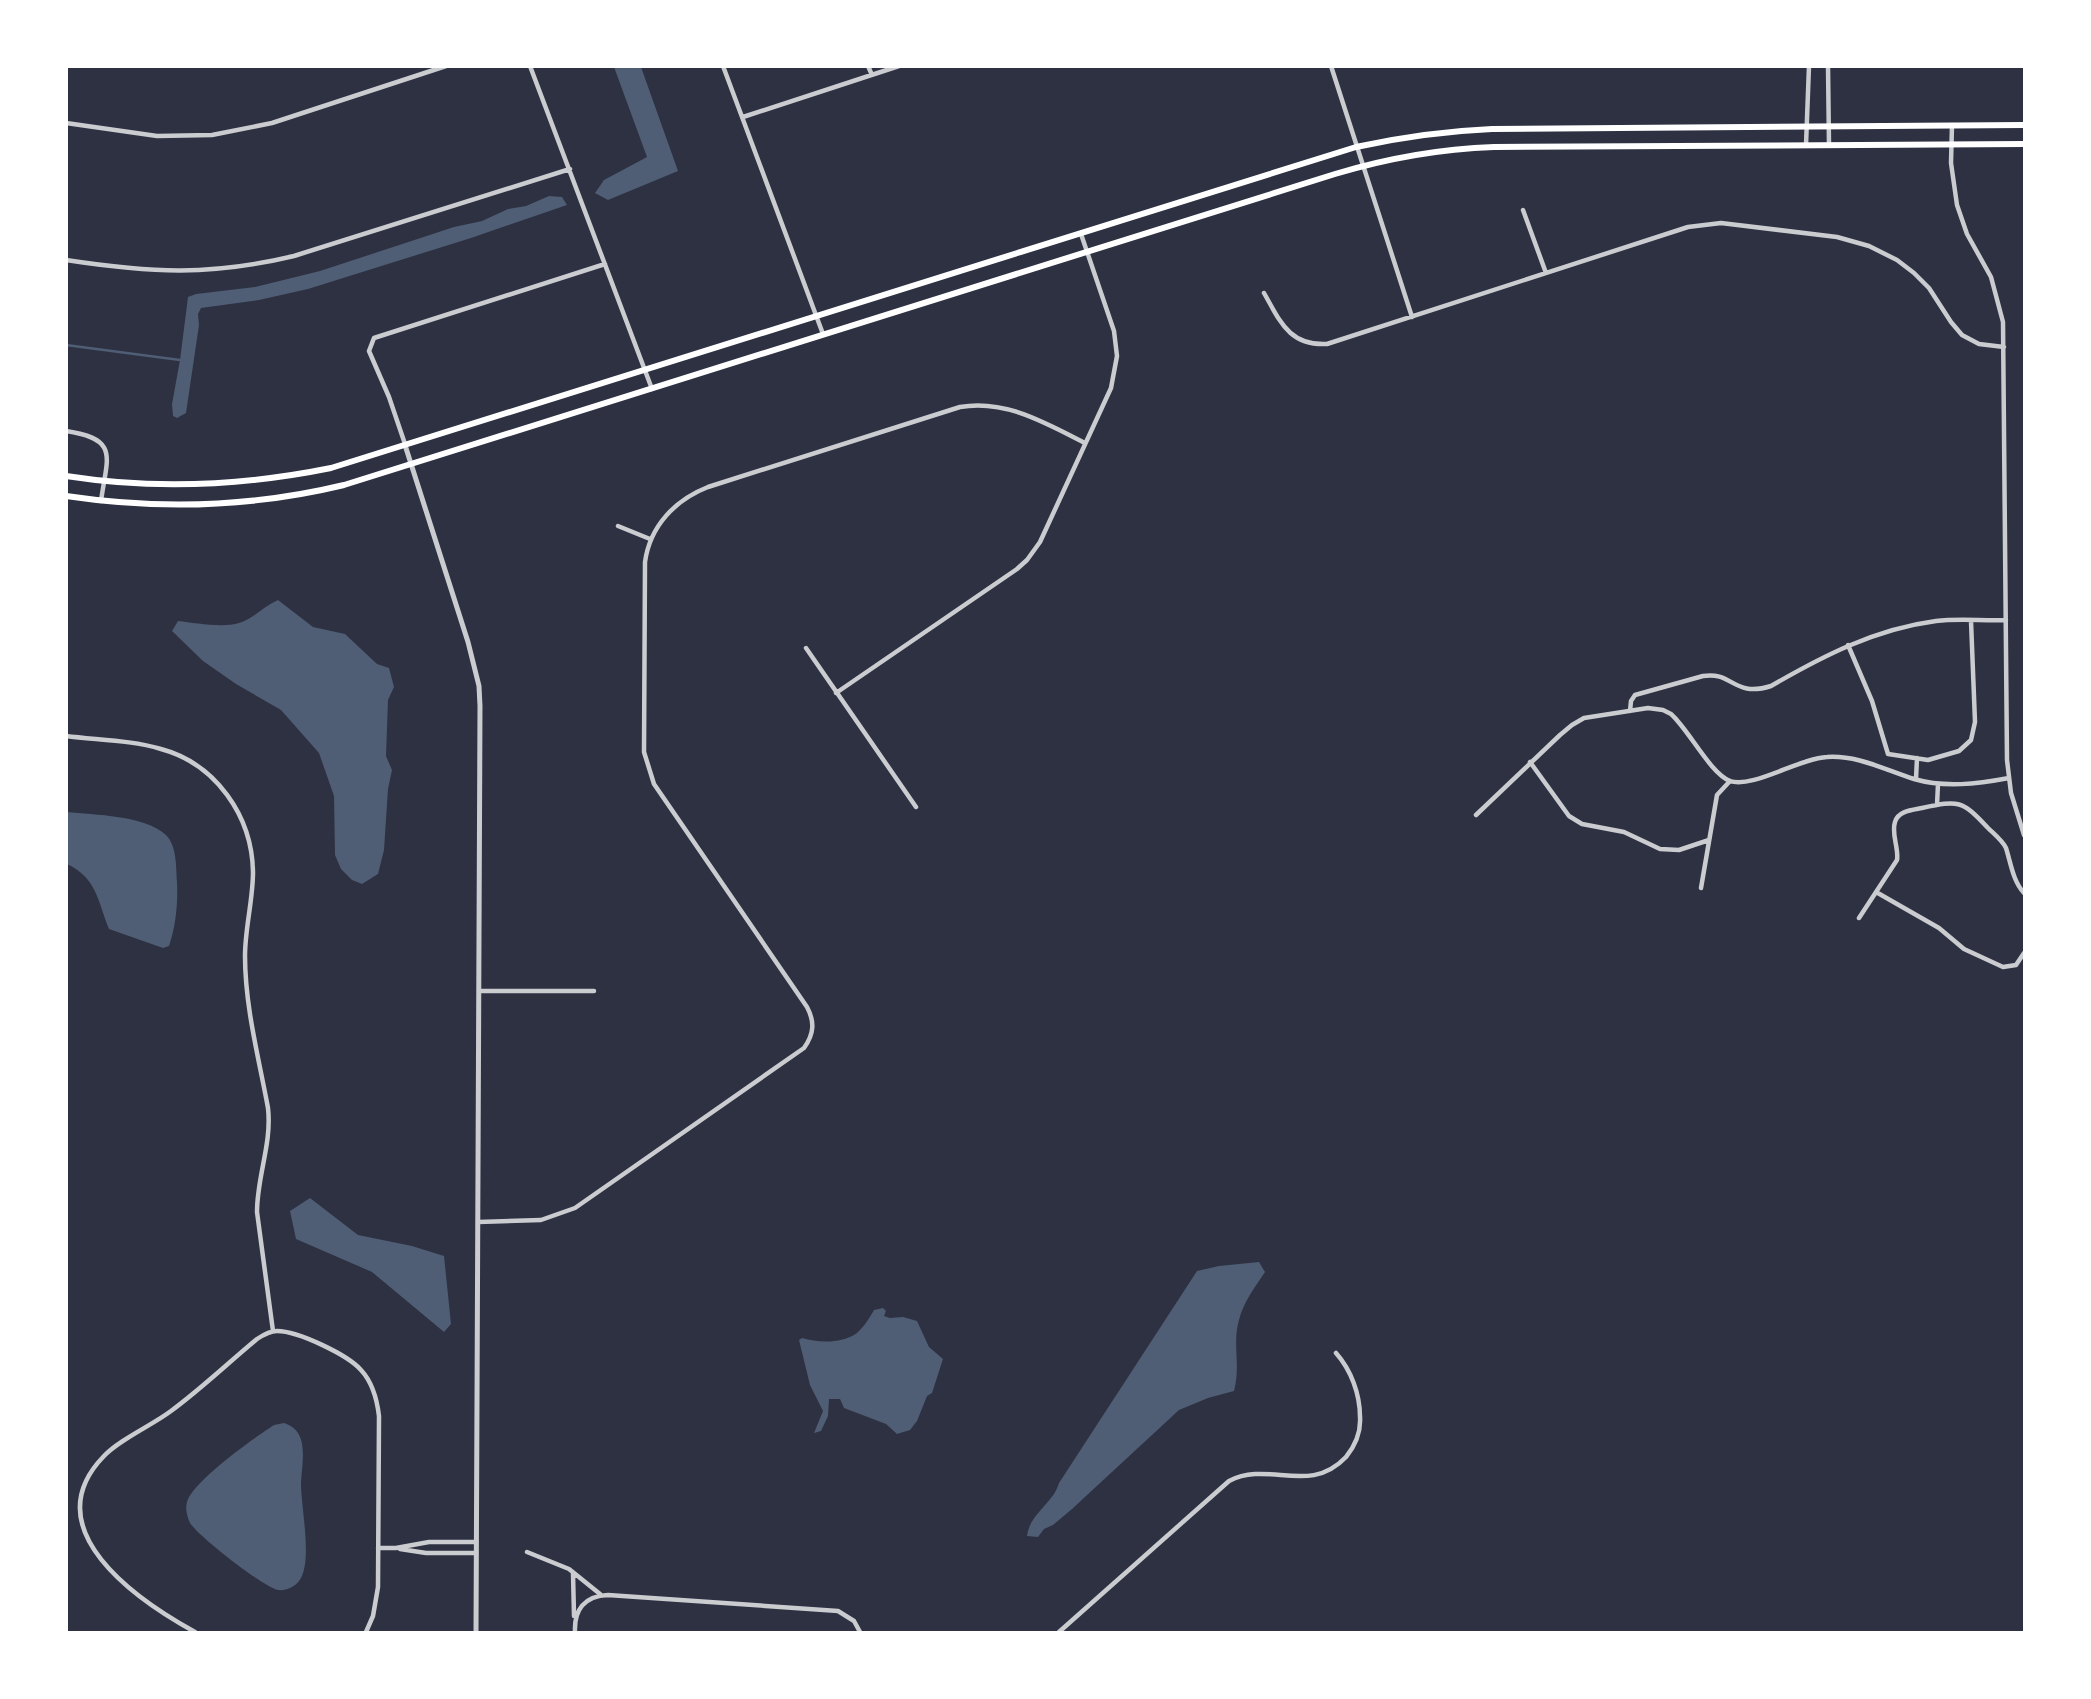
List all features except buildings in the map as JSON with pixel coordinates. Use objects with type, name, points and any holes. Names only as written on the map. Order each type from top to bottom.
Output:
[{"type":"main road","points":[[66,476],[103,482],[185,486],[267,480],[331,468],[1356,147],[1432,132],[1492,128],[2025,125]]},
{"type":"main road","points":[[66,496],[160,505],[240,503],[326,489],[1393,158],[1460,148],[2025,144]]},
{"type":"street","points":[[66,123],[158,136],[212,135],[262,126],[446,66]]},
{"type":"street","points":[[530,66],[652,389]]},
{"type":"street","points":[[723,66],[824,335]]},
{"type":"street","points":[[868,66],[872,75]]},
{"type":"street","points":[[743,117],[899,66]]},
{"type":"street","points":[[1332,66],[1412,317]]},
{"type":"street","points":[[1806,145],[1809,66]]},
{"type":"street","points":[[1828,66],[1829,145]]},
{"type":"street","points":[[1952,125],[1953,182],[1957,205],[1967,234],[1996,290],[2003,322],[2009,778],[2014,808],[2025,835]]},
{"type":"street","points":[[66,260],[175,272],[263,264],[570,169]]},
{"type":"street","points":[[1523,210],[1546,273]]},
{"type":"street","points":[[1264,293],[1286,330],[1301,341],[1332,343],[1703,224],[1721,223],[1837,237],[1869,246],[1897,260],[1929,288],[1962,335],[1979,344],[2004,347]]},
{"type":"street","points":[[836,693],[1027,560],[1040,542],[1111,388],[1117,356],[1114,331],[1082,234]]},
{"type":"street","points":[[476,1633],[479,686],[468,642],[412,464],[389,397],[369,351],[374,338],[605,264]]},
{"type":"street","points":[[478,1222],[541,1220],[575,1208],[804,1048],[812,1033],[812,1016],[807,1007],[654,784],[648,769],[644,752],[644,573],[650,539],[662,521],[674,506],[698,490],[960,407],[984,405],[1008,408],[1085,443]]},
{"type":"street","points":[[66,431],[94,437],[102,442],[106,456],[101,500]]},
{"type":"street","points":[[618,526],[650,539]]},
{"type":"street","points":[[1630,711],[1632,698],[1636,695],[1703,676],[1725,678],[1740,688],[1761,689],[1848,645],[1883,632],[1937,620],[2006,620]]},
{"type":"street","points":[[1848,645],[1872,701],[1888,754],[1928,760],[1959,751],[1971,740],[1975,722],[1971,621]]},
{"type":"street","points":[[806,648],[916,807]]},
{"type":"street","points":[[1476,815],[1572,725],[1592,716],[1653,708],[1671,714],[1718,773],[1730,781],[1748,782],[1804,761],[1838,756],[1938,784],[1964,784],[2009,778]]},
{"type":"street","points":[[66,736],[146,745],[178,755],[217,782],[246,827],[253,871],[245,943],[246,980],[270,1129],[257,1193],[257,1218],[273,1331]]},
{"type":"street","points":[[1916,779],[1917,758]]},
{"type":"street","points":[[1530,762],[1569,816],[1582,824],[1624,832],[1660,849],[1679,850],[1709,840]]},
{"type":"street","points":[[1702,888],[1717,795],[1730,781]]},
{"type":"street","points":[[1937,805],[1938,784]]},
{"type":"street","points":[[1859,918],[1897,860],[1894,826],[1897,817],[1902,813],[1950,803],[1969,807],[2003,843],[2018,886],[2025,893]]},
{"type":"street","points":[[1877,892],[1939,928],[1964,949],[2003,967],[2016,965],[2025,953]]},
{"type":"street","points":[[479,991],[594,991]]},
{"type":"street","points":[[195,1633],[144,1600],[96,1555],[83,1526],[82,1497],[91,1472],[110,1450],[168,1413],[257,1339],[273,1331],[295,1335],[344,1356],[362,1371],[372,1386],[379,1416],[378,1548],[376,1602],[366,1633]]},
{"type":"street","points":[[1059,1633],[1229,1481],[1251,1475],[1313,1476],[1330,1470],[1345,1458],[1358,1435],[1360,1410],[1353,1381],[1336,1353]]},
{"type":"street","points":[[396,1548],[429,1542],[476,1542]]},
{"type":"street","points":[[378,1548],[426,1553],[476,1553]]},
{"type":"street","points":[[527,1552],[573,1572],[595,1591],[608,1595]]},
{"type":"street","points":[[573,1572],[575,1633]]},
{"type":"street","points":[[574,1622],[578,1610],[585,1602],[594,1597],[608,1595],[838,1611],[854,1621],[860,1633]]},
{"type":"water","points":[[614,67],[641,67],[678,171],[608,200],[595,193],[604,180],[647,157]]},
{"type":"water","points":[[549,196],[562,197],[567,205],[308,289],[259,300],[201,308],[198,314],[199,325],[186,413],[177,418],[173,416],[172,404],[188,297],[255,287],[320,271],[454,227],[482,221],[508,209],[526,206]]},
{"type":"water","points":[[278,600],[313,627],[345,634],[377,664],[389,668],[394,687],[388,700],[386,756],[392,770],[384,850],[378,874],[362,884],[352,880],[341,869],[335,855],[334,796],[319,753],[281,710],[203,661],[172,631],[178,621],[217,625],[239,623]]},
{"type":"water","points":[[67,812],[105,815],[145,823],[157,828],[170,840],[175,857],[177,906],[169,946],[163,948],[109,929],[91,884],[85,876],[67,864]]},
{"type":"water","points":[[310,1198],[358,1235],[412,1246],[444,1256],[451,1324],[444,1332],[372,1272],[296,1239],[290,1211]]},
{"type":"water","points":[[1259,1262],[1265,1272],[1246,1301],[1237,1329],[1234,1391],[1179,1410],[1053,1525],[1044,1529],[1038,1537],[1027,1536],[1032,1521],[1052,1497],[1197,1271]]},
{"type":"water","points":[[883,1308],[886,1311],[884,1316],[917,1321],[929,1347],[943,1359],[932,1393],[927,1396],[917,1421],[910,1430],[897,1434],[886,1424],[844,1408],[840,1399],[829,1399],[828,1416],[821,1431],[814,1433],[823,1411],[810,1385],[799,1340],[802,1338],[830,1342],[851,1337],[862,1328],[874,1310]]},
{"type":"water","points":[[284,1423],[298,1433],[303,1448],[301,1483],[306,1558],[299,1581],[291,1587],[278,1590],[259,1580],[205,1539],[190,1523],[186,1507],[192,1493],[212,1472],[265,1431]]},
{"type":"waterway","points":[[66,345],[180,360]]}]
